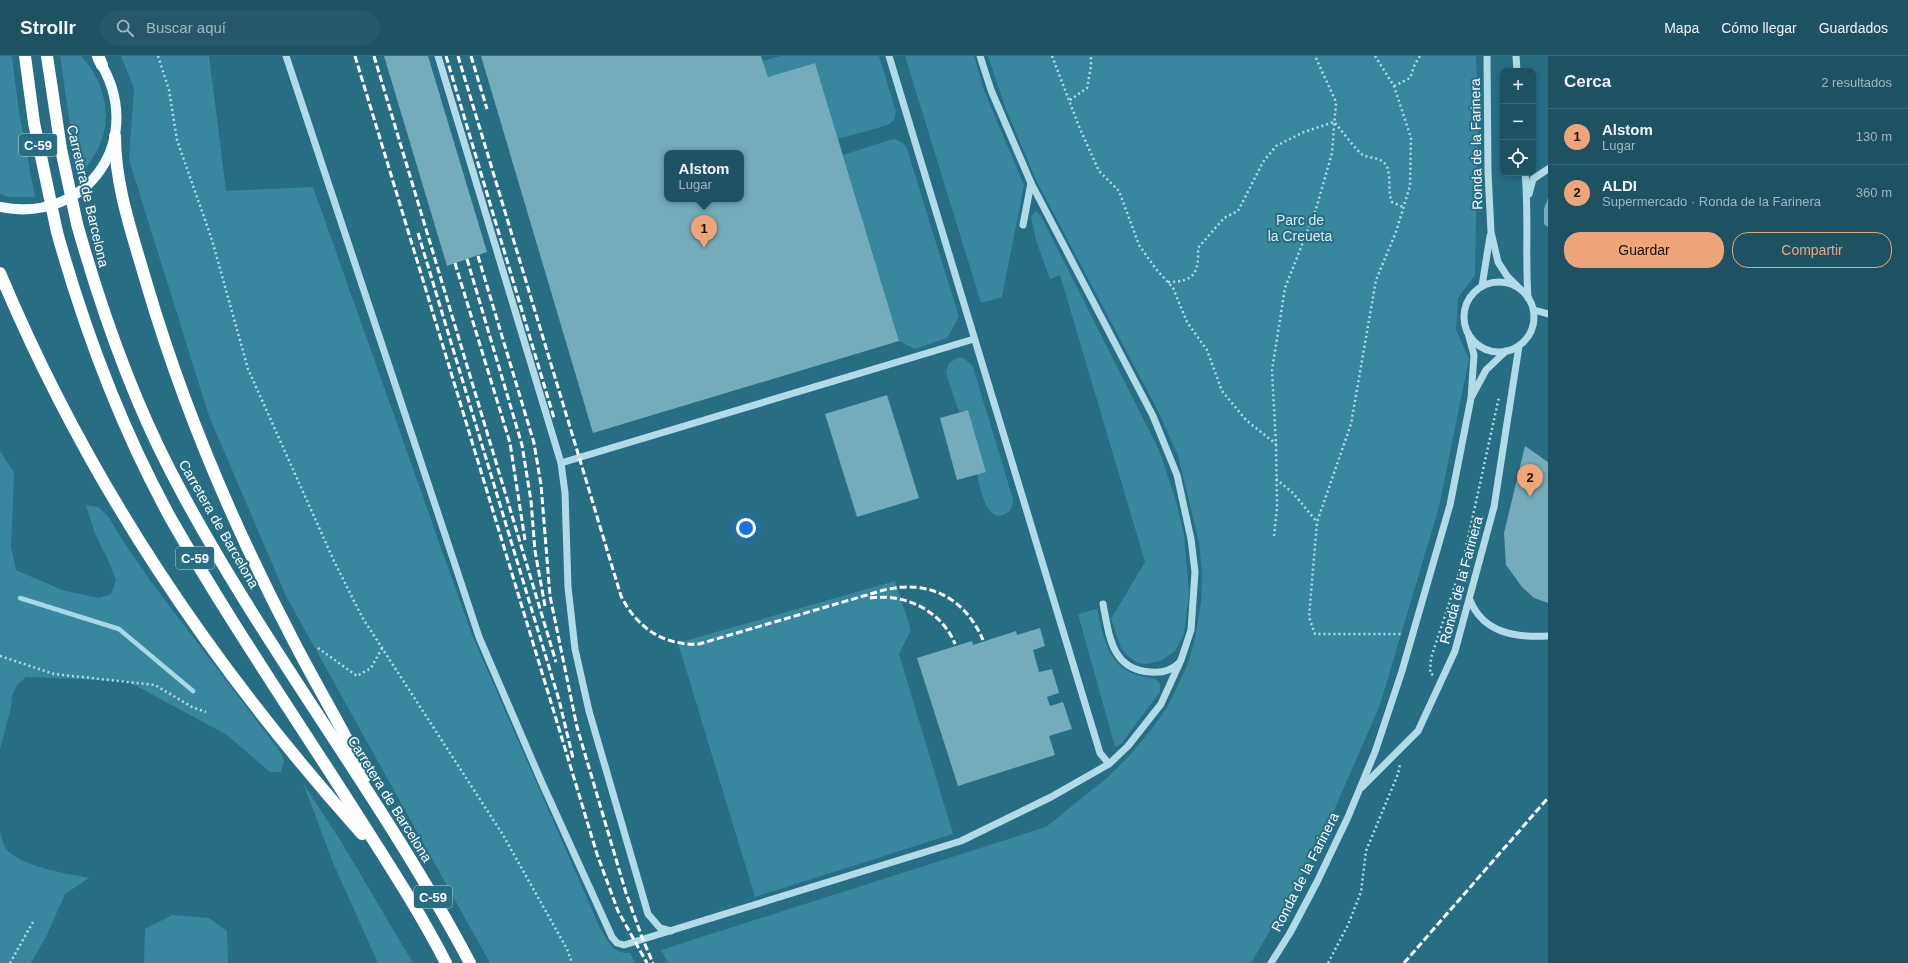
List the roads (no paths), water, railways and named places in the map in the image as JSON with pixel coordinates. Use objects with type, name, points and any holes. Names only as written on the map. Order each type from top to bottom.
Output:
[{"type":"highway","name":"C-59","points":[[25,56],[34,123],[57,232],[85,325],[103,375],[124,424],[164,504],[225,608],[385,858],[446,963]]},
{"type":"highway","name":"Carretera de Barcelona","points":[[47,56],[61,149],[77,224],[109,328],[148,425],[171,472],[213,547],[395,832],[470,963]]},
{"type":"highway","points":[[115,136],[118,177],[136,246],[164,339],[202,443],[239,532],[288,632],[339,722],[395,832]]},
{"type":"highway","points":[[0,273],[37,357],[76,433],[128,524],[160,575],[210,647],[251,701],[306,770],[385,858]]},
{"type":"main road","points":[[0,207],[39,210],[57,205],[73,196],[83,188],[101,168],[107,158],[115,136],[117,122],[115,97],[107,74],[98,59]]},
{"type":"street","points":[[286,56],[479,637],[542,783],[614,940],[624,945],[961,841],[1050,797],[1109,764],[1128,746],[1161,704],[1181,660],[1191,630],[1195,572],[1191,539],[1177,475],[1154,416],[1030,183],[991,90],[980,56]]},
{"type":"street","points":[[438,56],[561,463],[565,493],[571,619],[582,683],[648,914],[660,928],[675,930]]},
{"type":"street","points":[[889,56],[1100,753],[1109,764]]},
{"type":"street","name":"Ronda de la Farinera","points":[[1482,286],[1490,232],[1487,56]]},
{"type":"street","points":[[1516,56],[1517,68]]},
{"type":"street","points":[[1528,200],[1533,178],[1548,169]]},
{"type":"street","points":[[1525,176],[1528,200],[1526,274],[1528,298]]},
{"type":"street","points":[[1023,225],[1030,183]]},
{"type":"street","name":"Ronda de la Farinera","points":[[1490,232],[1498,262],[1507,276],[1519,288]]},
{"type":"street","points":[[1494,282],[1508,283],[1519,288],[1528,298],[1534,310],[1534,323],[1529,335],[1519,346],[1506,352],[1491,351],[1478,345],[1468,333],[1464,319],[1466,306],[1472,295],[1482,286],[1494,282]]},
{"type":"street","points":[[1534,310],[1548,314]]},
{"type":"street","name":"Ronda de la Farinera","points":[[1271,963],[1290,933],[1317,882],[1359,790],[1375,752],[1413,634],[1450,505],[1471,398],[1474,355],[1468,333]]},
{"type":"street","points":[[561,463],[974,339]]},
{"type":"street","name":"Ronda de la Farinera","points":[[1359,790],[1418,731],[1455,651],[1494,507],[1519,346]]},
{"type":"street","name":"Ronda de la Farinera","points":[[1471,398],[1486,370],[1506,352]]},
{"type":"street","points":[[1470,600],[1474,612],[1498,631],[1533,637],[1548,636]]},
{"type":"street","points":[[1103,604],[1112,647],[1116,654],[1130,666],[1147,672],[1165,672],[1177,665],[1181,660]]},
{"type":"waterway","points":[[20,598],[119,629],[193,691]]},
{"type":"railway","points":[[355,56],[597,854],[618,911],[647,963]]},
{"type":"railway","points":[[374,56],[556,662]]},
{"type":"railway","points":[[446,56],[554,418]]},
{"type":"railway","points":[[458,56],[621,596],[643,626],[653,633],[674,642],[699,644],[884,590],[900,587],[916,587],[944,595],[956,603],[975,625],[983,640]]},
{"type":"railway","points":[[471,56],[487,109]]},
{"type":"railway","points":[[418,233],[559,700],[573,758]]},
{"type":"railway","points":[[478,256],[534,443],[541,485],[550,596],[577,727],[626,893],[653,963]]},
{"type":"railway","points":[[467,259],[522,445],[531,501],[535,551],[545,606]]},
{"type":"railway","points":[[455,263],[510,443],[525,540]]},
{"type":"railway","points":[[870,598],[896,598],[921,607],[941,622],[949,632],[955,644]]},
{"type":"railway","points":[[1404,963],[1548,798]]},
{"type":"place","name":"Alstom","points":[[704,248]]},
{"type":"place","name":"ALDI","points":[[1530,497]]},
{"type":"park label","name":"Parc de la Creueta","points":[[1300,228]]}]
